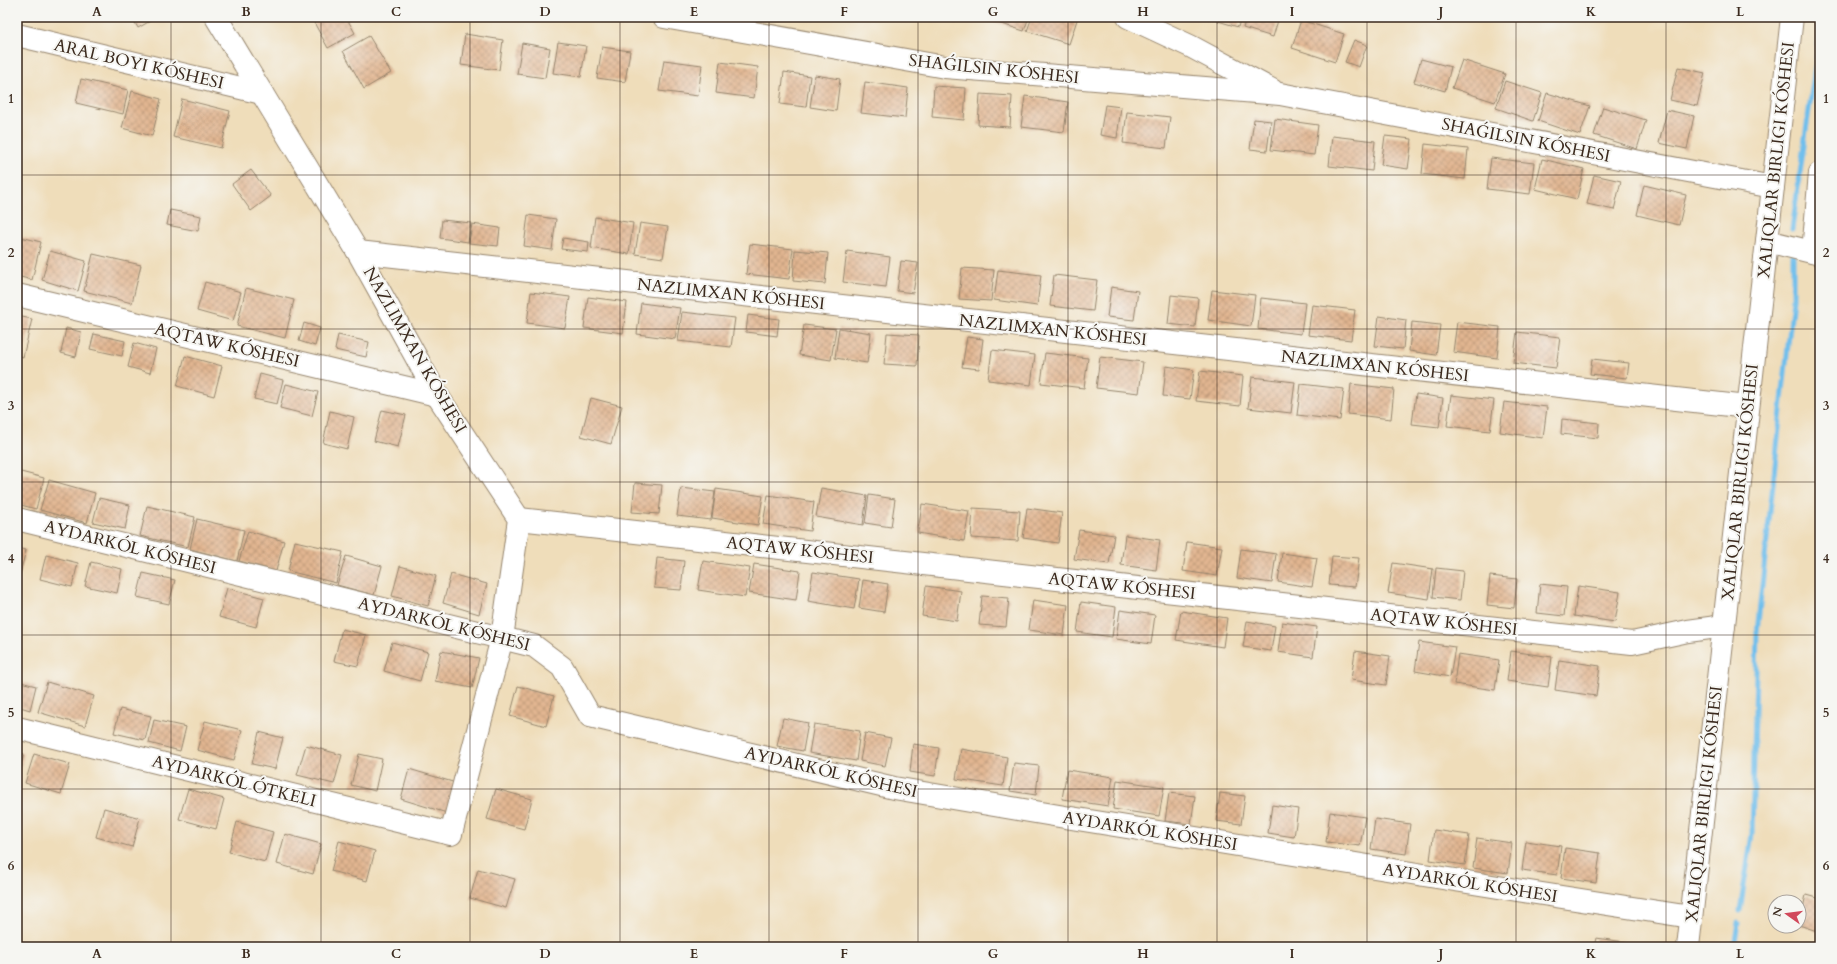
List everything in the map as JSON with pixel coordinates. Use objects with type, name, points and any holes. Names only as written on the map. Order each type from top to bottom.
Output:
[{"type":"street","points":[[216,17],[358,252],[437,394],[519,519],[502,638]]},
{"type":"street","points":[[664,17],[945,67],[1280,94],[1773,187]]},
{"type":"street","points":[[1128,17],[1190,46],[1280,94]]},
{"type":"street","points":[[1688,947],[1792,17]]},
{"type":"street","points":[[17,35],[262,93]]},
{"type":"street","points":[[1767,241],[1816,253],[1820,173]]},
{"type":"street","points":[[358,252],[1748,407]]},
{"type":"street","name":"AQTAW KÓSHESI","points":[[17,295],[437,394]]},
{"type":"street","name":"AYDARKÓL KÓSHESI","points":[[17,519],[534,646],[562,667],[590,716],[894,788],[1104,824],[1691,917]]},
{"type":"street","name":"AQTAW KÓSHESI","points":[[519,519],[1632,643],[1688,631],[1724,626]]},
{"type":"street","name":"AYDARKÓL ÓTKELI","points":[[17,728],[451,834],[502,638]]},
{"type":"building","points":[[132,17],[157,17],[138,28]]},
{"type":"building","points":[[311,17],[346,17],[355,33],[328,48]]},
{"type":"building","points":[[983,17],[1029,17],[1024,31]]},
{"type":"building","points":[[1032,17],[1078,17],[1069,44],[1027,31]]},
{"type":"building","points":[[1219,17],[1241,17],[1238,27],[1218,21]]},
{"type":"building","points":[[1246,17],[1279,17],[1273,37],[1243,28]]},
{"type":"building","points":[[1301,20],[1344,34],[1335,62],[1292,48]]},
{"type":"building","points":[[465,34],[503,40],[499,70],[461,65]]},
{"type":"building","points":[[369,36],[391,73],[364,89],[343,51]]},
{"type":"building","points":[[1354,40],[1367,45],[1359,67],[1345,62]]},
{"type":"building","points":[[558,42],[586,46],[581,77],[553,73]]},
{"type":"building","points":[[522,43],[550,48],[545,78],[517,74]]},
{"type":"building","points":[[602,47],[630,51],[625,82],[597,78]]},
{"type":"building","points":[[1421,59],[1451,67],[1445,91],[1414,82]]},
{"type":"building","points":[[664,60],[702,65],[698,96],[659,91]]},
{"type":"building","points":[[1462,60],[1505,74],[1495,102],[1452,88]]},
{"type":"building","points":[[720,62],[758,67],[754,98],[716,93]]},
{"type":"building","points":[[1678,67],[1705,73],[1697,106],[1670,100]]},
{"type":"building","points":[[784,72],[810,76],[806,107],[780,104]]},
{"type":"building","points":[[815,75],[840,79],[836,111],[810,107]]},
{"type":"building","points":[[81,79],[128,90],[123,114],[76,103]]},
{"type":"building","points":[[1505,81],[1542,93],[1533,121],[1496,108]]},
{"type":"building","points":[[865,82],[908,88],[905,118],[861,113]]},
{"type":"building","points":[[934,86],[966,88],[964,120],[932,117]]},
{"type":"building","points":[[132,91],[161,99],[152,136],[122,128]]},
{"type":"building","points":[[1547,93],[1590,106],[1580,135],[1538,121]]},
{"type":"building","points":[[980,94],[1012,96],[1010,127],[978,125]]},
{"type":"building","points":[[1025,96],[1068,102],[1064,132],[1021,127]]},
{"type":"building","points":[[182,99],[230,111],[221,148],[173,137]]},
{"type":"building","points":[[1105,105],[1121,107],[1117,138],[1100,135]]},
{"type":"building","points":[[1603,107],[1646,120],[1637,149],[1594,135]]},
{"type":"building","points":[[1667,110],[1694,116],[1687,149],[1659,143]]},
{"type":"building","points":[[1127,112],[1170,117],[1166,148],[1123,143]]},
{"type":"building","points":[[1254,119],[1271,121],[1267,151],[1250,149]]},
{"type":"building","points":[[1275,119],[1318,125],[1314,155],[1271,150]]},
{"type":"building","points":[[1332,136],[1375,141],[1372,171],[1329,166]]},
{"type":"building","points":[[1385,136],[1412,139],[1408,169],[1381,165]]},
{"type":"building","points":[[1425,144],[1468,149],[1465,179],[1422,174]]},
{"type":"building","points":[[1491,158],[1534,163],[1530,194],[1487,189]]},
{"type":"building","points":[[1542,159],[1584,169],[1577,199],[1535,189]]},
{"type":"building","points":[[251,170],[271,196],[251,211],[232,184]]},
{"type":"building","points":[[1594,175],[1621,181],[1614,210],[1587,204]]},
{"type":"building","points":[[1644,185],[1686,195],[1679,225],[1637,215]]},
{"type":"building","points":[[170,210],[201,216],[198,231],[167,225]]},
{"type":"building","points":[[528,215],[556,219],[552,250],[524,246]]},
{"type":"building","points":[[595,217],[633,223],[629,254],[591,248]]},
{"type":"building","points":[[442,220],[471,223],[468,242],[440,238]]},
{"type":"building","points":[[640,223],[668,227],[663,258],[635,254]]},
{"type":"building","points":[[472,224],[500,228],[498,246],[469,243]]},
{"type":"building","points":[[17,236],[41,242],[32,280],[17,276]]},
{"type":"building","points":[[563,238],[589,242],[588,252],[561,249]]},
{"type":"building","points":[[750,244],[793,249],[789,279],[746,274]]},
{"type":"building","points":[[795,250],[828,253],[825,284],[793,281]]},
{"type":"building","points":[[50,251],[86,261],[78,291],[42,280]]},
{"type":"building","points":[[847,251],[890,257],[886,287],[843,282]]},
{"type":"building","points":[[93,254],[141,265],[132,303],[84,291]]},
{"type":"building","points":[[901,261],[918,263],[913,293],[897,291]]},
{"type":"building","points":[[962,268],[994,270],[991,301],[959,299]]},
{"type":"building","points":[[998,270],[1041,275],[1037,306],[994,300]]},
{"type":"building","points":[[1054,275],[1097,280],[1093,311],[1050,306]]},
{"type":"building","points":[[205,282],[241,292],[233,321],[197,311]]},
{"type":"building","points":[[1111,287],[1138,291],[1134,320],[1107,317]]},
{"type":"building","points":[[246,288],[294,300],[285,338],[237,326]]},
{"type":"building","points":[[1212,290],[1255,295],[1251,326],[1208,320]]},
{"type":"building","points":[[531,292],[570,297],[565,328],[527,323]]},
{"type":"building","points":[[1171,295],[1198,298],[1195,327],[1168,324]]},
{"type":"building","points":[[588,297],[627,302],[623,333],[584,328]]},
{"type":"building","points":[[1261,298],[1305,303],[1301,334],[1258,329]]},
{"type":"building","points":[[641,303],[680,308],[675,339],[637,334]]},
{"type":"building","points":[[1312,305],[1355,310],[1351,340],[1308,335]]},
{"type":"building","points":[[682,312],[735,318],[731,347],[678,341]]},
{"type":"building","points":[[748,315],[779,319],[777,336],[746,332]]},
{"type":"building","points":[[17,316],[32,319],[23,357],[17,355]]},
{"type":"building","points":[[1379,316],[1406,320],[1403,349],[1375,346]]},
{"type":"building","points":[[1412,322],[1440,325],[1436,355],[1409,351]]},
{"type":"building","points":[[1457,322],[1500,327],[1497,358],[1453,352]]},
{"type":"building","points":[[304,323],[320,328],[315,346],[299,341]]},
{"type":"building","points":[[804,325],[836,329],[831,360],[799,355]]},
{"type":"building","points":[[66,328],[81,332],[76,357],[61,353]]},
{"type":"building","points":[[839,328],[871,333],[867,363],[835,358]]},
{"type":"building","points":[[1517,332],[1560,337],[1556,368],[1513,363]]},
{"type":"building","points":[[887,333],[919,335],[917,366],[884,364]]},
{"type":"building","points":[[94,334],[125,341],[122,356],[90,349]]},
{"type":"building","points":[[338,335],[369,342],[366,357],[335,350]]},
{"type":"building","points":[[967,337],[983,339],[979,369],[962,367]]},
{"type":"building","points":[[134,343],[156,349],[150,373],[128,367]]},
{"type":"building","points":[[992,350],[1035,355],[1031,385],[988,380]]},
{"type":"building","points":[[1045,353],[1088,358],[1084,388],[1041,383]]},
{"type":"building","points":[[185,356],[222,366],[214,396],[177,386]]},
{"type":"building","points":[[1100,357],[1143,362],[1139,393],[1096,388]]},
{"type":"building","points":[[1592,359],[1629,363],[1627,378],[1590,374]]},
{"type":"building","points":[[1166,366],[1194,370],[1190,399],[1163,396]]},
{"type":"building","points":[[1200,371],[1243,376],[1240,406],[1196,401]]},
{"type":"building","points":[[260,374],[283,380],[277,404],[254,399]]},
{"type":"building","points":[[1252,377],[1295,382],[1291,413],[1248,408]]},
{"type":"building","points":[[286,384],[318,392],[312,416],[280,408]]},
{"type":"building","points":[[1301,384],[1344,389],[1340,420],[1297,415]]},
{"type":"building","points":[[1351,384],[1394,389],[1391,419],[1348,414]]},
{"type":"building","points":[[1416,394],[1443,398],[1439,427],[1412,424]]},
{"type":"building","points":[[1451,395],[1494,400],[1490,431],[1447,426]]},
{"type":"building","points":[[591,398],[622,406],[611,444],[581,436]]},
{"type":"building","points":[[1504,402],[1547,407],[1543,438],[1500,432]]},
{"type":"building","points":[[382,410],[406,415],[398,447],[374,441]]},
{"type":"building","points":[[330,411],[354,417],[347,449],[323,443]]},
{"type":"building","points":[[1562,419],[1599,423],[1598,438],[1561,434]]},
{"type":"building","points":[[17,471],[44,478],[36,509],[17,504]]},
{"type":"building","points":[[49,480],[95,493],[87,523],[40,510]]},
{"type":"building","points":[[635,483],[662,485],[659,514],[632,512]]},
{"type":"building","points":[[681,488],[715,492],[711,520],[677,516]]},
{"type":"building","points":[[821,488],[867,496],[863,525],[816,517]]},
{"type":"building","points":[[716,489],[763,496],[758,525],[712,518]]},
{"type":"building","points":[[768,495],[814,502],[810,531],[763,524]]},
{"type":"building","points":[[869,495],[895,499],[891,527],[865,523]]},
{"type":"building","points":[[99,498],[130,505],[125,529],[93,522]]},
{"type":"building","points":[[922,504],[969,511],[964,541],[918,533]]},
{"type":"building","points":[[147,506],[195,517],[188,547],[140,536]]},
{"type":"building","points":[[973,508],[1020,511],[1018,541],[971,538]]},
{"type":"building","points":[[1027,508],[1062,513],[1058,543],[1023,538]]},
{"type":"building","points":[[197,519],[244,530],[237,561],[190,549]]},
{"type":"building","points":[[1079,530],[1114,535],[1109,564],[1074,559]]},
{"type":"building","points":[[248,531],[284,541],[276,571],[239,561]]},
{"type":"building","points":[[1125,535],[1160,540],[1156,570],[1121,565]]},
{"type":"building","points":[[295,541],[343,552],[336,583],[288,571]]},
{"type":"building","points":[[1187,542],[1222,547],[1217,576],[1183,571]]},
{"type":"building","points":[[17,548],[26,550],[20,574],[17,573]]},
{"type":"building","points":[[1241,549],[1276,554],[1272,583],[1237,578]]},
{"type":"building","points":[[1282,553],[1317,558],[1312,587],[1278,582]]},
{"type":"building","points":[[46,555],[78,563],[72,587],[40,579]]},
{"type":"building","points":[[346,556],[382,566],[374,595],[337,585]]},
{"type":"building","points":[[1332,556],[1359,558],[1355,587],[1329,585]]},
{"type":"building","points":[[657,558],[684,561],[681,590],[654,588]]},
{"type":"building","points":[[703,561],[750,568],[745,597],[698,590]]},
{"type":"building","points":[[91,562],[122,569],[117,593],[85,586]]},
{"type":"building","points":[[1393,563],[1433,569],[1429,599],[1388,593]]},
{"type":"building","points":[[754,564],[800,571],[796,600],[749,593]]},
{"type":"building","points":[[400,566],[436,576],[428,606],[392,596]]},
{"type":"building","points":[[1436,568],[1463,571],[1460,600],[1433,597]]},
{"type":"building","points":[[813,572],[859,579],[854,609],[808,601]]},
{"type":"building","points":[[143,573],[175,580],[169,604],[137,597]]},
{"type":"building","points":[[451,574],[487,584],[479,614],[443,603]]},
{"type":"building","points":[[1490,576],[1517,579],[1514,608],[1487,605]]},
{"type":"building","points":[[863,580],[888,584],[884,612],[859,608]]},
{"type":"building","points":[[1540,584],[1567,587],[1564,616],[1537,613]]},
{"type":"building","points":[[926,586],[961,591],[957,621],[922,616]]},
{"type":"building","points":[[1578,586],[1620,592],[1615,622],[1574,616]]},
{"type":"building","points":[[227,588],[264,598],[256,627],[219,617]]},
{"type":"building","points":[[982,596],[1009,598],[1006,627],[979,625]]},
{"type":"building","points":[[1033,600],[1068,605],[1064,635],[1029,630]]},
{"type":"building","points":[[1081,602],[1116,607],[1112,637],[1077,632]]},
{"type":"building","points":[[1120,610],[1155,615],[1151,644],[1116,639]]},
{"type":"building","points":[[1181,611],[1227,618],[1223,647],[1176,640]]},
{"type":"building","points":[[1247,621],[1275,626],[1271,651],[1243,647]]},
{"type":"building","points":[[1282,622],[1317,627],[1313,657],[1278,652]]},
{"type":"building","points":[[342,629],[366,635],[358,666],[334,661]]},
{"type":"building","points":[[392,642],[428,652],[420,681],[384,671]]},
{"type":"building","points":[[1419,642],[1455,647],[1450,677],[1415,671]]},
{"type":"building","points":[[441,651],[479,658],[472,688],[435,681]]},
{"type":"building","points":[[1355,651],[1390,656],[1386,685],[1351,680]]},
{"type":"building","points":[[1511,651],[1552,657],[1548,687],[1507,681]]},
{"type":"building","points":[[1458,654],[1499,660],[1495,690],[1454,684]]},
{"type":"building","points":[[1559,660],[1600,666],[1596,696],[1555,690]]},
{"type":"building","points":[[17,681],[36,686],[30,710],[17,706]]},
{"type":"building","points":[[47,682],[94,696],[85,726],[38,712]]},
{"type":"building","points":[[518,686],[554,696],[546,726],[510,716]]},
{"type":"building","points":[[120,709],[151,716],[145,740],[114,733]]},
{"type":"building","points":[[783,718],[808,723],[803,751],[777,746]]},
{"type":"building","points":[[154,720],[186,727],[180,751],[149,743]]},
{"type":"building","points":[[205,721],[242,730],[234,760],[197,750]]},
{"type":"building","points":[[814,724],[860,731],[856,761],[809,753]]},
{"type":"building","points":[[259,732],[283,738],[275,769],[252,764]]},
{"type":"building","points":[[865,733],[891,738],[885,766],[860,761]]},
{"type":"building","points":[[913,744],[939,748],[935,776],[910,772]]},
{"type":"building","points":[[306,745],[342,755],[334,784],[297,775]]},
{"type":"building","points":[[961,749],[1007,757],[1003,786],[956,779]]},
{"type":"building","points":[[17,752],[24,754],[18,777],[17,777]]},
{"type":"building","points":[[34,754],[70,764],[61,794],[25,783]]},
{"type":"building","points":[[359,754],[382,759],[375,791],[351,785]]},
{"type":"building","points":[[1014,763],[1039,766],[1036,795],[1010,791]]},
{"type":"building","points":[[409,769],[456,783],[447,813],[401,799]]},
{"type":"building","points":[[1067,770],[1113,777],[1108,806],[1062,799]]},
{"type":"building","points":[[1117,780],[1164,787],[1159,816],[1113,809]]},
{"type":"building","points":[[188,789],[224,799],[216,829],[179,819]]},
{"type":"building","points":[[496,789],[532,799],[524,829],[487,819]]},
{"type":"building","points":[[1169,793],[1195,796],[1191,824],[1165,821]]},
{"type":"building","points":[[1220,793],[1245,796],[1241,824],[1216,821]]},
{"type":"building","points":[[1272,805],[1298,809],[1294,837],[1268,833]]},
{"type":"building","points":[[104,808],[140,818],[132,847],[96,837]]},
{"type":"building","points":[[1330,812],[1365,817],[1360,846],[1326,842]]},
{"type":"building","points":[[1375,819],[1410,824],[1406,854],[1371,849]]},
{"type":"building","points":[[237,822],[273,832],[265,862],[229,852]]},
{"type":"building","points":[[1434,830],[1469,835],[1465,865],[1430,860]]},
{"type":"building","points":[[285,834],[321,844],[313,874],[277,864]]},
{"type":"building","points":[[1477,838],[1512,843],[1508,873],[1473,868]]},
{"type":"building","points":[[339,841],[375,851],[367,881],[331,871]]},
{"type":"building","points":[[1526,841],[1561,846],[1557,875],[1522,870]]},
{"type":"building","points":[[1565,848],[1600,853],[1596,883],[1561,878]]},
{"type":"building","points":[[478,869],[515,879],[506,908],[470,898]]},
{"type":"building","points":[[1807,895],[1820,899],[1820,922],[1817,931],[1807,928]]},
{"type":"building","points":[[1596,938],[1625,942],[1624,947],[1594,947]]},
{"type":"waterway","points":[[1792,229],[1820,33]]},
{"type":"waterway","points":[[1740,911],[1752,834],[1757,632],[1793,299],[1793,255]]},
{"type":"waterway","points":[[1734,947],[1738,923]]}]
